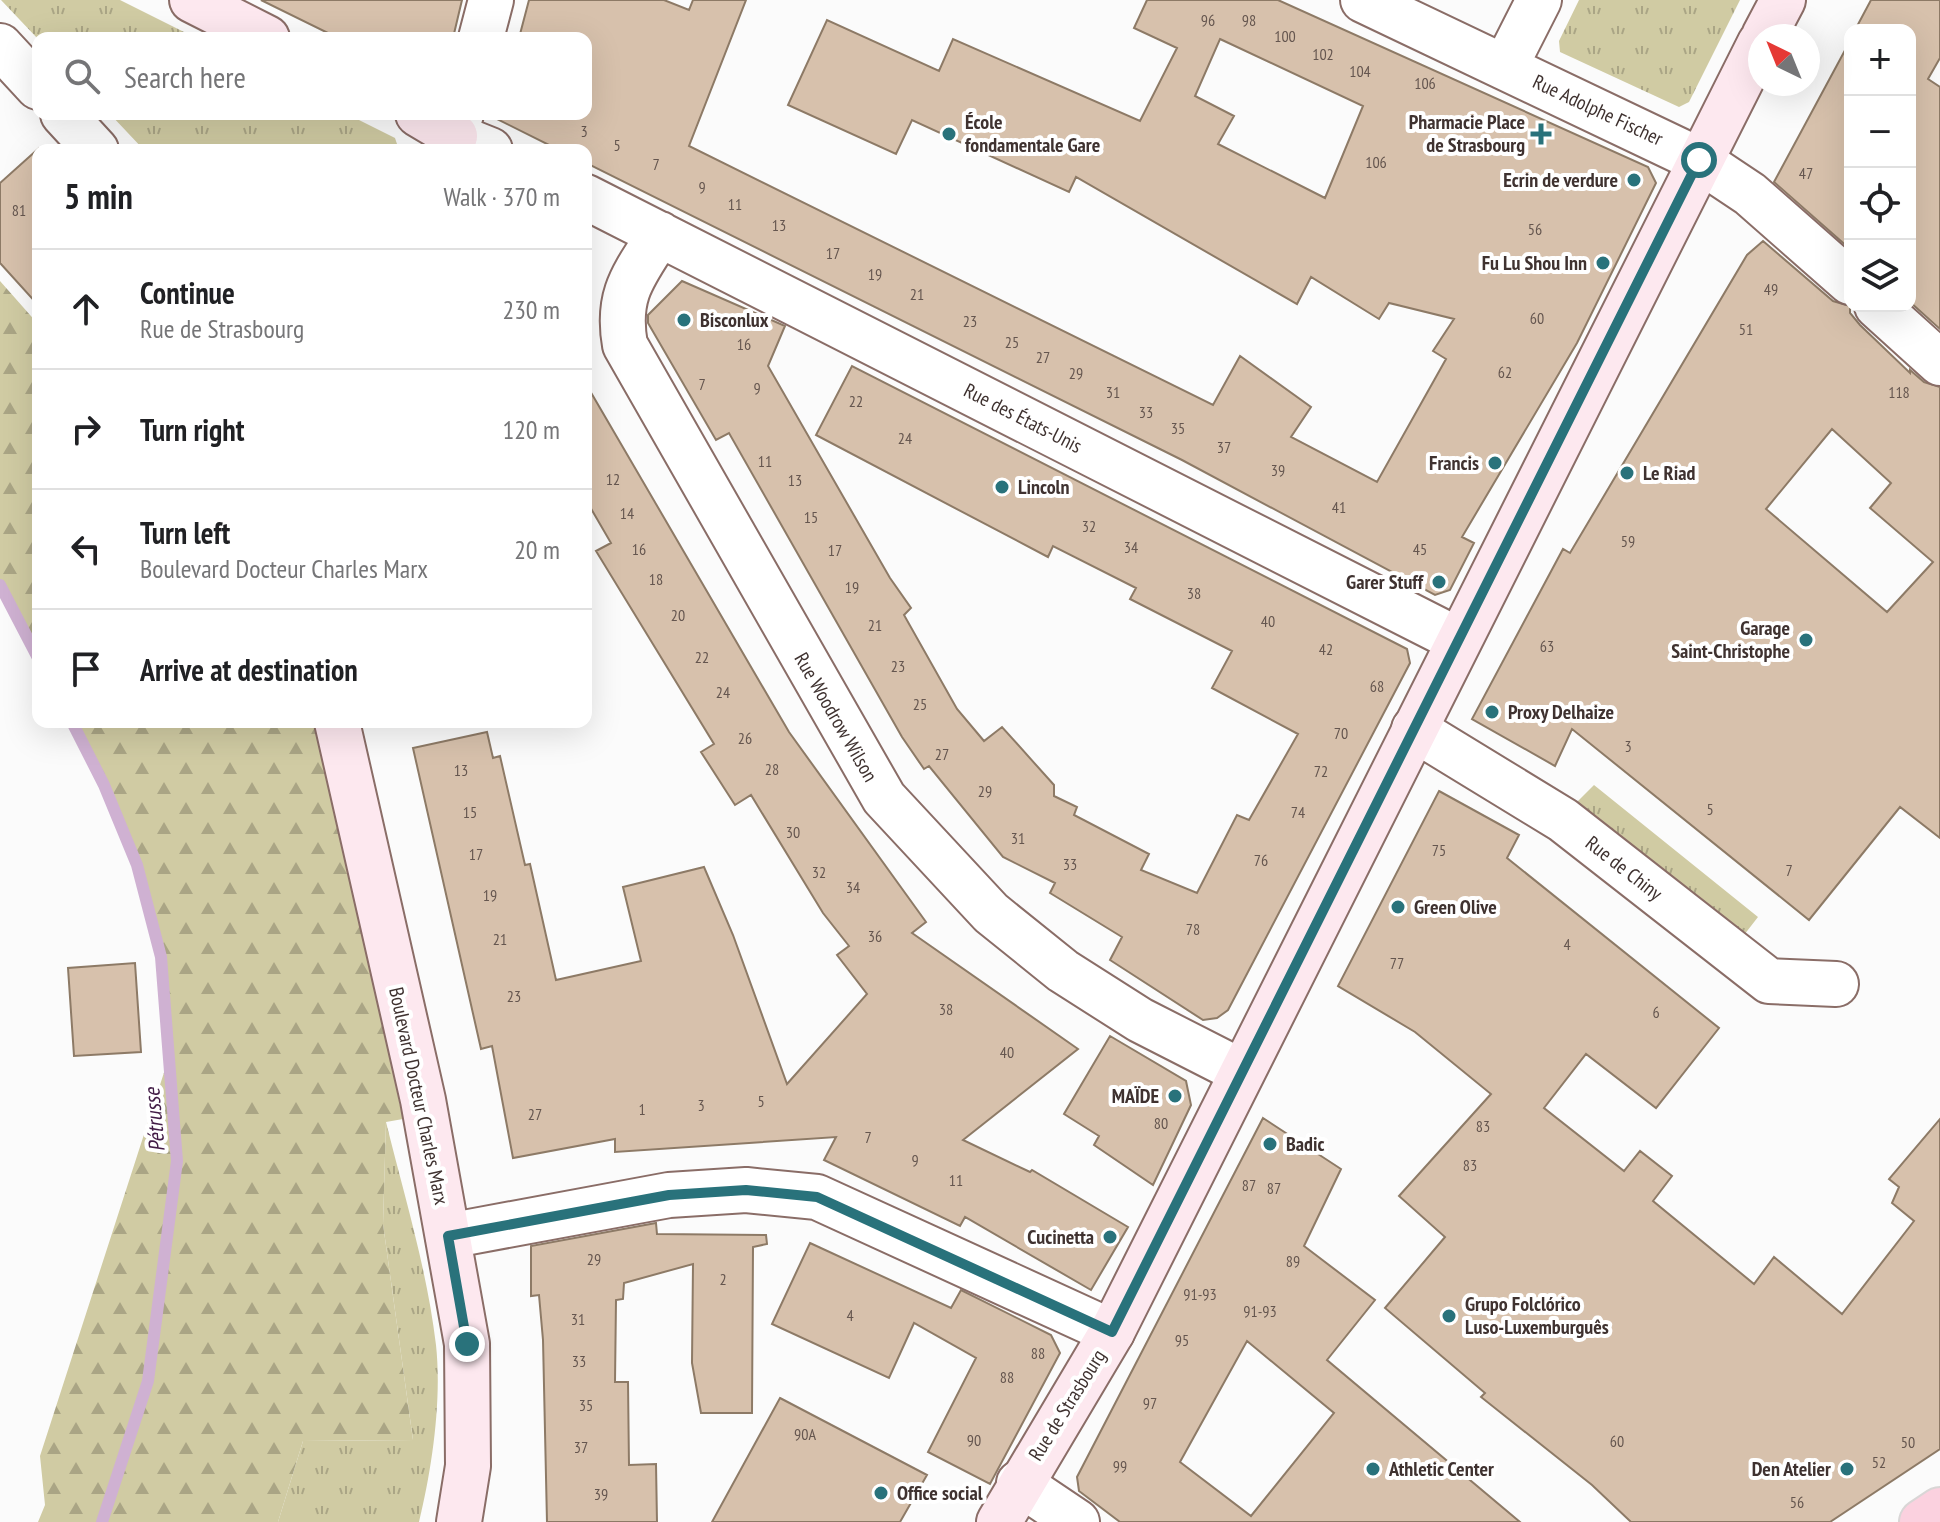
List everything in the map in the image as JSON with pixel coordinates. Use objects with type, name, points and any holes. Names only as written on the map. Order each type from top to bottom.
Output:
[{"type":"main road","points":[[192,0],[255,32]]},
{"type":"main road","points":[[1770,24],[1783,0]]},
{"type":"main road","name":"Rue de Strasbourg","points":[[999,1522],[1019,1483],[1112,1332],[1748,66]]},
{"type":"main road","points":[[430,120],[464,138]]},
{"type":"main road","name":"Boulevard Docteur Charles Marx","points":[[338,728],[423,1100],[467,1344],[468,1466],[459,1522]]},
{"type":"main road","points":[[1922,1522],[1940,1510]]},
{"type":"street","points":[[483,32],[491,0]]},
{"type":"street","name":"Rue Adolphe Fischer","points":[[1363,0],[1699,160],[1750,194],[1844,277]]},
{"type":"street","points":[[1505,67],[1539,0]]},
{"type":"street","points":[[0,46],[32,81]]},
{"type":"street","points":[[68,120],[90,144]]},
{"type":"street","name":"Rue des États-Unis","points":[[592,200],[1458,640]]},
{"type":"street","name":"Rue Woodrow Wilson","points":[[660,234],[624,292],[620,318],[625,345],[884,798],[991,913],[1063,971],[1140,1020],[1242,1072]]},
{"type":"street","points":[[1884,312],[1940,363]]},
{"type":"street","name":"Rue de Chiny","points":[[1414,729],[1563,820],[1769,981],[1836,984]]},
{"type":"street","points":[[448,1236],[669,1195],[746,1190],[817,1197],[1112,1332]]},
{"type":"street","points":[[1019,1483],[1077,1522]]},
{"type":"green space","points":[[1,0],[120,0],[184,32],[32,32]]},
{"type":"green space","points":[[1579,0],[1740,0],[1689,102],[1679,107],[1560,52],[1559,41]]},
{"type":"green space","points":[[116,120],[359,120],[395,138],[397,144],[138,144]]},
{"type":"green space","points":[[0,281],[32,317],[32,646],[0,585]]},
{"type":"green space","points":[[75,728],[318,728],[403,1119],[386,1122],[383,1224],[413,1440],[303,1441],[278,1522],[38,1522],[45,1505],[40,1456],[170,1054],[161,957],[137,865],[104,785]]},
{"type":"green space","points":[[1594,785],[1758,917],[1744,935],[1576,803]]},
{"type":"green space","points":[[386,1122],[421,1260],[438,1366],[435,1434],[419,1522],[278,1522],[303,1441],[413,1440],[383,1224]]},
{"type":"building","points":[[261,0],[462,0],[454,32],[326,32]]},
{"type":"building","points":[[529,0],[664,0],[689,10],[693,0],[746,0],[689,146],[1213,405],[1240,356],[1311,407],[1291,437],[1377,482],[1446,359],[1433,351],[1454,319],[1389,303],[1379,319],[1311,277],[1297,304],[1076,177],[1069,192],[912,120],[896,154],[788,105],[827,20],[939,71],[953,39],[1140,121],[1177,48],[1134,28],[1147,0],[1278,0],[1648,167],[1656,183],[1577,343],[1462,537],[1474,543],[1450,590],[1435,595],[1182,460],[592,166],[592,144],[547,144],[499,120],[592,120],[592,32],[521,32]],"holes":[[[1220,39],[1363,106],[1325,198],[1218,144],[1234,116],[1195,96]]]},
{"type":"building","points":[[1871,0],[1940,0],[1940,58],[1928,79],[1940,87],[1940,329],[1916,307],[1916,24],[1858,24]]},
{"type":"building","points":[[1844,52],[1844,244],[1774,182]]},
{"type":"building","points":[[32,154],[32,298],[0,263],[0,183]]},
{"type":"building","points":[[1763,241],[1833,301],[1844,304],[1844,312],[1850,312],[1910,373],[1910,370],[1924,382],[1940,387],[1940,838],[1900,807],[1809,920],[1572,729],[1555,766],[1472,719],[1563,549],[1570,553],[1747,255]],"holes":[[[1832,429],[1891,483],[1870,508],[1933,562],[1887,612],[1766,509]]]},
{"type":"building","points":[[682,281],[785,326],[768,366],[890,578],[911,608],[904,615],[957,709],[984,741],[1002,727],[1054,785],[1054,796],[1077,807],[1074,815],[1149,854],[1141,870],[1197,893],[1237,815],[1249,820],[1298,734],[1212,688],[1232,651],[1130,599],[1136,588],[1053,546],[1048,557],[816,435],[852,366],[1407,649],[1410,663],[1228,1010],[1217,1018],[1203,1020],[1110,960],[1122,937],[1050,893],[1055,883],[1003,857],[929,766],[924,769],[902,737],[729,433],[716,440],[648,323],[648,315]]},
{"type":"building","points":[[592,394],[789,732],[926,922],[912,933],[1078,1049],[963,1140],[1030,1172],[1032,1170],[1128,1227],[1091,1290],[965,1217],[960,1226],[824,1160],[836,1137],[615,1152],[615,1139],[513,1158],[492,1046],[481,1049],[413,748],[487,732],[493,758],[500,756],[525,865],[530,864],[556,980],[641,961],[623,887],[704,867],[733,935],[787,1084],[867,994],[837,955],[849,946],[823,913],[751,795],[735,805],[701,752],[714,744],[596,551],[611,543],[592,510]]},
{"type":"building","points":[[1439,791],[1519,835],[1507,858],[1719,1028],[1656,1108],[1586,1054],[1544,1108],[1624,1171],[1640,1151],[1672,1176],[1653,1201],[1754,1284],[1774,1257],[1842,1314],[1914,1221],[1892,1203],[1899,1187],[1889,1179],[1940,1119],[1940,1449],[1830,1522],[1631,1522],[1592,1485],[1481,1397],[1485,1393],[1385,1308],[1445,1237],[1399,1196],[1491,1094],[1415,1032],[1338,986]]},
{"type":"building","points":[[135,963],[141,1052],[74,1056],[68,968]]},
{"type":"building","points":[[1110,1036],[1186,1081],[1191,1105],[1153,1185],[1094,1145],[1099,1136],[1064,1114]]},
{"type":"building","points":[[1263,1118],[1341,1169],[1304,1246],[1375,1300],[1327,1360],[1520,1522],[1120,1522],[1079,1491],[1077,1477]],"holes":[[[1247,1341],[1334,1413],[1251,1516],[1180,1462]]]},
{"type":"building","points":[[656,1223],[657,1234],[766,1235],[767,1244],[753,1247],[752,1413],[701,1413],[692,1363],[693,1264],[624,1283],[623,1299],[616,1300],[615,1382],[628,1382],[629,1465],[656,1464],[657,1522],[547,1522],[543,1340],[539,1295],[531,1296],[531,1246]]},
{"type":"building","points":[[810,1243],[951,1308],[961,1290],[1051,1335],[1060,1353],[990,1484],[928,1452],[976,1358],[914,1323],[889,1378],[772,1324]]},
{"type":"building","points":[[780,1398],[927,1475],[900,1522],[712,1522]]},
{"type":"waterway","name":"Pétrusse","points":[[0,585],[32,646]]},
{"type":"waterway","name":"Pétrusse","points":[[75,728],[104,785],[137,865],[161,957],[177,1161],[148,1381],[102,1522]]},
{"type":"place","name":"École fondamentale Gare","points":[[949,134]]},
{"type":"place","name":"Pharmacie Place de Strasbourg","points":[[1541,134]]},
{"type":"place","name":"Ecrin de verdure","points":[[1634,180]]},
{"type":"place","name":"Fu Lu Shou Inn","points":[[1603,263]]},
{"type":"place","name":"Bisconlux","points":[[684,320]]},
{"type":"place","name":"Francis","points":[[1495,463]]},
{"type":"place","name":"Le Riad","points":[[1627,473]]},
{"type":"place","name":"Lincoln","points":[[1002,487]]},
{"type":"place","name":"Garer Stuff","points":[[1439,582]]},
{"type":"place","name":"Garage Saint-Christophe","points":[[1806,640]]},
{"type":"place","name":"Proxy Delhaize","points":[[1492,712]]},
{"type":"place","name":"Green Olive","points":[[1398,907]]},
{"type":"place","name":"MAÏDE","points":[[1175,1096]]},
{"type":"place","name":"Badic","points":[[1270,1144]]},
{"type":"place","name":"Cucinetta","points":[[1110,1237]]},
{"type":"place","name":"Grupo Folclórico Luso-Luxemburguês","points":[[1449,1316]]},
{"type":"place","name":"Athletic Center","points":[[1373,1469]]},
{"type":"place","name":"Den Atelier","points":[[1847,1469]]},
{"type":"place","name":"Office social","points":[[881,1493]]},
{"type":"route","points":[[467,1344],[448,1236],[669,1195],[746,1190],[817,1197],[1112,1332],[1699,160]]}]
